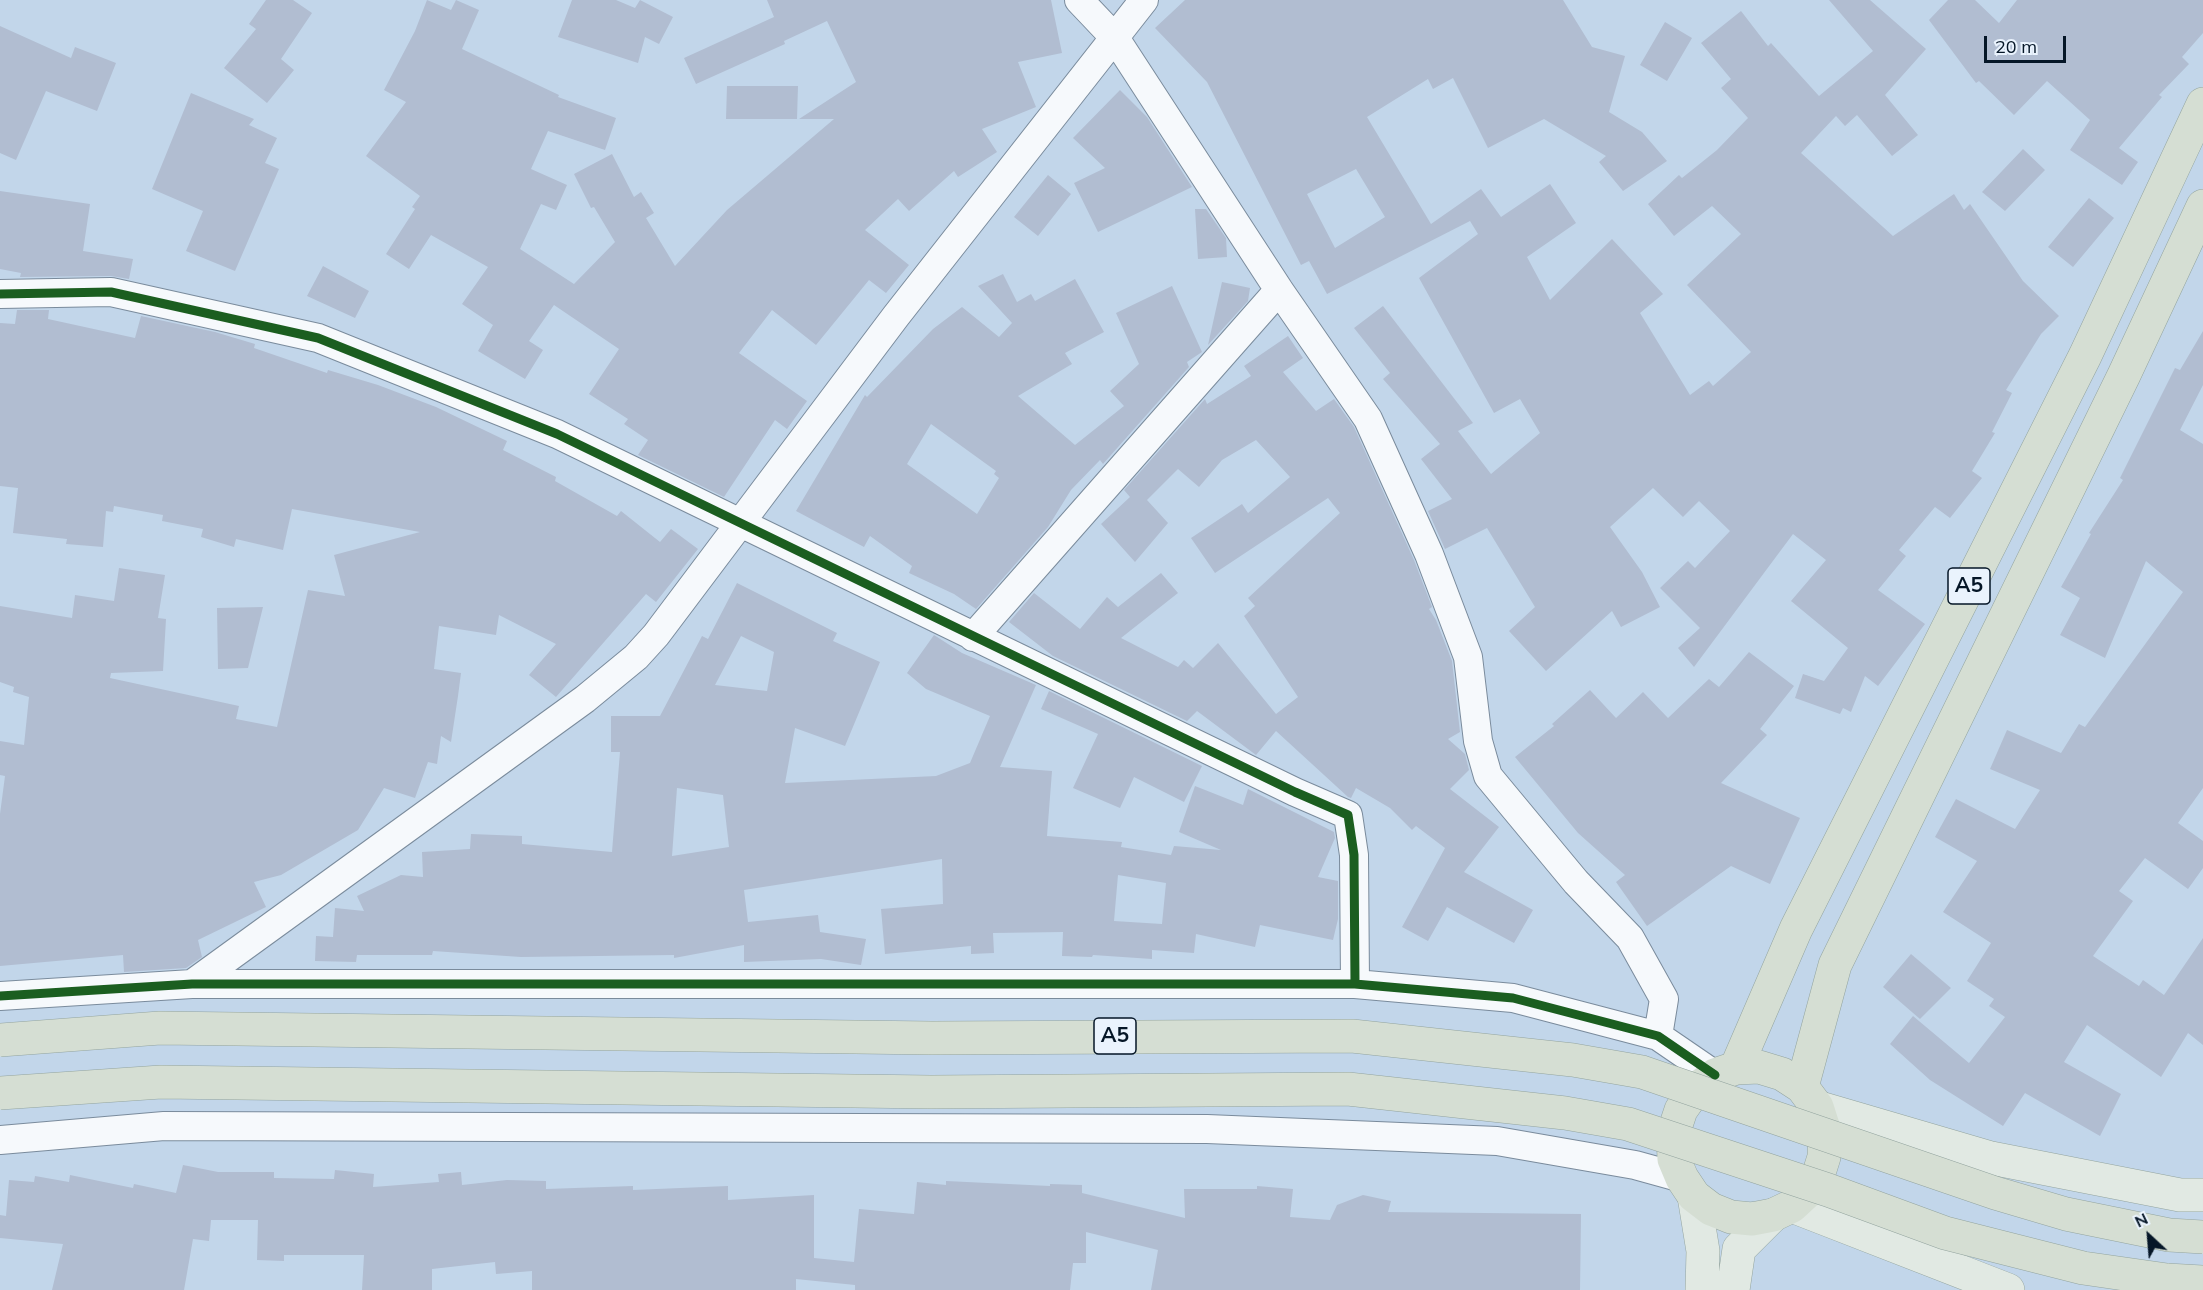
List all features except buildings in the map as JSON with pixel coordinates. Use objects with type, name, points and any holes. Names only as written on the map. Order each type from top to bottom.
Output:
[{"type":"highway","name":"A5","points":[[1726,1071],[2085,356],[2203,105]]},
{"type":"highway","name":"A5","points":[[1809,1097],[1835,965],[2124,375],[2203,206]]},
{"type":"highway","name":"A5","points":[[0,1040],[160,1028],[932,1038],[1352,1036],[1573,1060],[1642,1072],[2066,1214],[2169,1235],[2203,1237]]},
{"type":"highway","points":[[1759,1067],[1782,1074],[1809,1097],[1825,1132],[1824,1157],[1812,1185],[1783,1211],[1752,1219],[1731,1217],[1711,1209],[1688,1187],[1674,1159],[1673,1134],[1681,1110],[1695,1090],[1726,1071],[1759,1067]]},
{"type":"highway","points":[[0,1093],[161,1082],[931,1092],[1348,1089],[1565,1113],[1628,1124],[1828,1190],[1945,1233],[2083,1268],[2167,1280],[2203,1282]]},
{"type":"main road","points":[[1809,1097],[1991,1158],[2180,1195],[2203,1195]]},
{"type":"main road","points":[[1688,1187],[1703,1251],[1702,1290]]},
{"type":"main road","points":[[1733,1290],[1739,1249],[1783,1211],[2008,1290]]},
{"type":"street","points":[[1079,0],[1115,38],[1279,290],[1368,419],[1429,554],[1468,657],[1478,741],[1488,776],[1576,882],[1630,938],[1664,999],[1658,1036]]},
{"type":"street","points":[[192,984],[611,678],[656,635],[896,316],[1144,0]]},
{"type":"street","points":[[973,637],[1279,290]]},
{"type":"street","points":[[0,294],[111,292],[318,338],[557,434],[973,637],[1348,815],[1354,855],[1355,984]]},
{"type":"street","points":[[0,996],[192,984],[1355,984],[1514,998],[1658,1036],[1726,1071]]},
{"type":"street","points":[[0,1140],[164,1126],[1207,1129],[1497,1142],[1635,1164],[1688,1187]]},
{"type":"cycle path","points":[[0,294],[111,292],[318,338],[557,434],[1295,792],[1348,815],[1354,855],[1355,984]]},
{"type":"cycle path","points":[[0,996],[192,984],[1355,984],[1513,998],[1658,1036],[1715,1075]]}]
